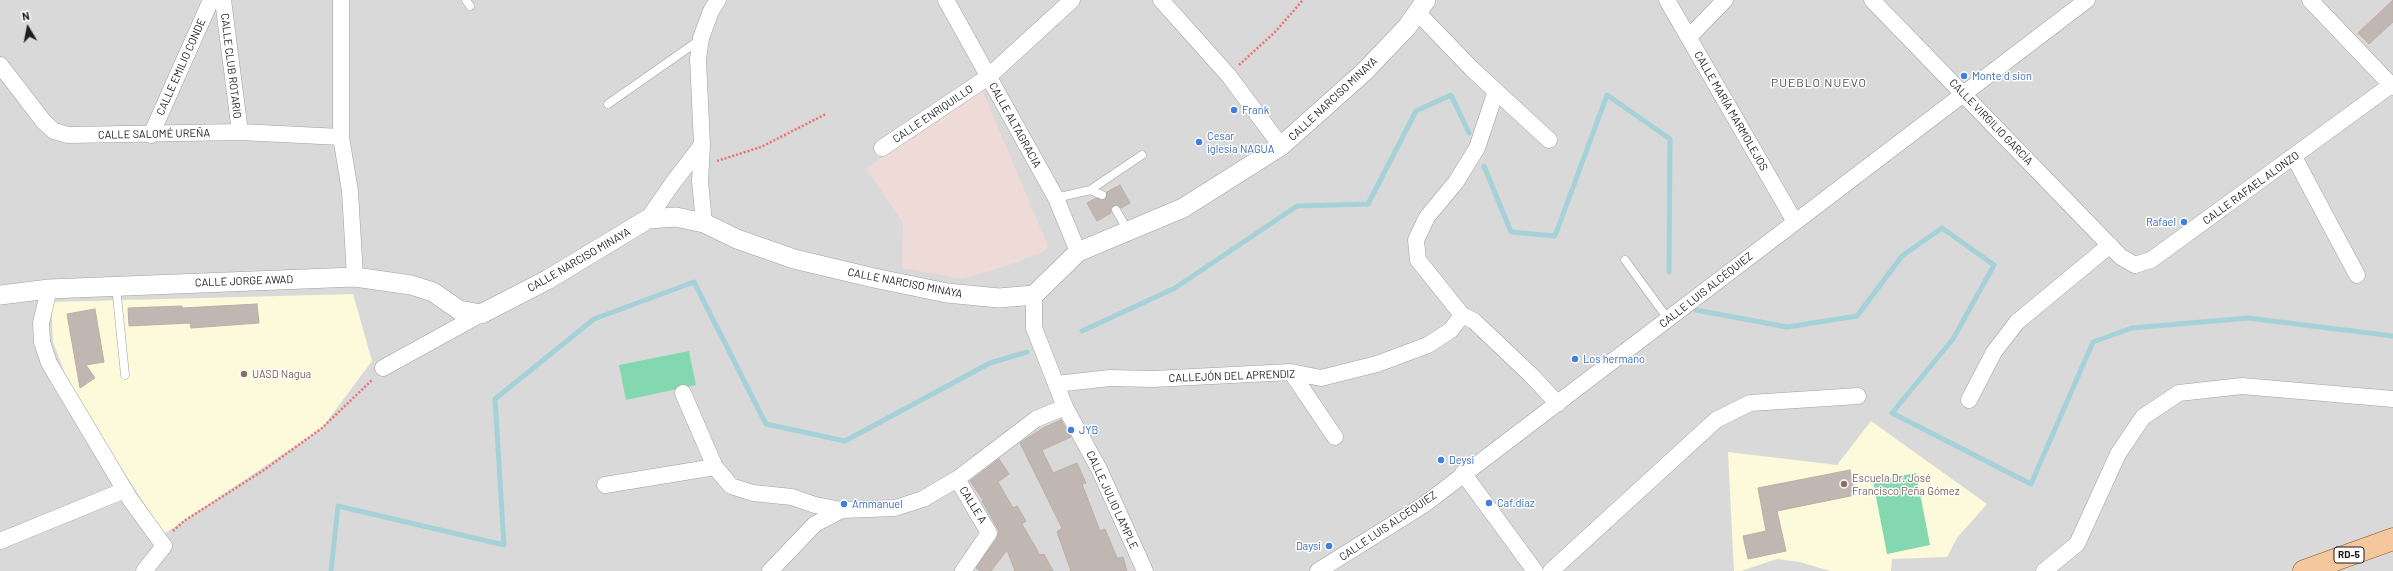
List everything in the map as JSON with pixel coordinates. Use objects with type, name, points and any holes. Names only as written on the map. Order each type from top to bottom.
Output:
[{"type":"main road","name":"RD-5","points":[[2304,571],[2393,541]]},
{"type":"street","name":"CALLE EMILIO CONDE","points":[[151,135],[211,0]]},
{"type":"street","name":"CALLE CLUB ROTARIO","points":[[223,0],[240,132]]},
{"type":"street","points":[[341,0],[341,137],[350,191],[355,278]]},
{"type":"street","points":[[704,223],[700,181],[702,145],[698,59],[701,38],[711,11],[718,0]]},
{"type":"street","name":"CALLE ALTAGRACIA","points":[[946,0],[1056,198],[1078,252]]},
{"type":"street","name":"CALLE ENRIQUILLO","points":[[882,148],[988,77],[1072,0]]},
{"type":"street","points":[[1161,0],[1229,76],[1281,146]]},
{"type":"street","name":"CALLE MARÍA MARMOLEJOS","points":[[1667,0],[1795,222]]},
{"type":"street","points":[[1689,37],[1725,0]]},
{"type":"street","name":"CALLE VIRGILIO GARCÍA","points":[[1872,0],[2110,245]]},
{"type":"street","name":"CALLE LUIS ALCÉQUIEZ","points":[[1318,571],[1425,504],[1463,473],[1558,404],[1963,93],[2087,0]]},
{"type":"street","points":[[2310,0],[2392,86]]},
{"type":"street","points":[[1422,6],[1496,91],[1549,140]]},
{"type":"street","name":"CALLE NARCISO MINAYA","points":[[481,314],[547,280],[648,219],[676,217],[704,223],[737,239],[794,259],[881,279],[946,293],[998,298],[1034,295],[1078,252],[1183,208],[1281,146],[1364,72],[1407,27],[1422,6]]},
{"type":"street","name":"CALLE SALOMÉ UREÑA","points":[[0,65],[44,122],[54,131],[68,135],[151,135],[240,132],[341,137]]},
{"type":"street","name":"CALLE RAFAEL ALONZO","points":[[2110,245],[2121,257],[2135,265],[2151,260],[2392,86]]},
{"type":"street","points":[[1496,91],[1477,148],[1456,182],[1427,216],[1416,240],[1418,260],[1462,315],[1474,321],[1531,375],[1558,404]]},
{"type":"street","points":[[648,219],[672,184],[702,145]]},
{"type":"street","points":[[2294,157],[2357,275]]},
{"type":"street","points":[[1969,400],[1994,352],[2017,322],[2110,245]]},
{"type":"street","name":"CALLE JORGE AWAD","points":[[0,295],[49,289],[355,278],[411,284],[433,292],[459,310],[481,314]]},
{"type":"street","points":[[49,289],[41,323],[42,342],[49,363],[124,490],[164,546],[156,558],[144,571]]},
{"type":"street","name":"CALLE JULIO LAMPLE","points":[[1034,295],[1034,328],[1065,407],[1098,469],[1145,571]]},
{"type":"street","points":[[383,368],[481,314]]},
{"type":"street","name":"CALLEJÓN DEL APRENDIZ","points":[[1056,384],[1110,378],[1154,379],[1292,372],[1321,378],[1377,364],[1428,345],[1451,330],[1462,315]]},
{"type":"street","points":[[1292,372],[1335,437]]},
{"type":"street","points":[[2044,571],[2077,544],[2118,454],[2143,417],[2179,393],[2242,386],[2393,398]]},
{"type":"street","points":[[683,393],[715,466],[731,486],[753,493],[792,497],[815,505],[842,510],[895,508],[923,499],[957,479],[1036,419],[1065,407]]},
{"type":"street","points":[[1551,571],[1716,420],[1750,403],[1858,396]]},
{"type":"street","points":[[605,485],[715,466]]},
{"type":"street","points":[[1463,473],[1535,571]]},
{"type":"street","name":"CALLE A","points":[[957,479],[989,533],[963,571]]},
{"type":"street","points":[[0,541],[124,490]]},
{"type":"street","points":[[770,571],[815,524],[842,510]]},
{"type":"lane","points":[[608,104],[701,38]]},
{"type":"lane","points":[[1056,198],[1090,190],[1142,155]]},
{"type":"lane","points":[[1090,190],[1102,195]]},
{"type":"lane","points":[[1116,210],[1128,231]]},
{"type":"lane","points":[[1625,260],[1668,319]]},
{"type":"lane","points":[[116,286],[125,375]]},
{"type":"path","points":[[1229,76],[1250,54],[1275,32],[1303,0]]},
{"type":"path","points":[[701,166],[761,147],[826,114]]},
{"type":"path","points":[[172,532],[184,521],[264,470],[322,428],[363,391],[383,368]]},
{"type":"shaded area","points":[[0,0],[2393,0],[2393,571],[0,571]]},
{"type":"shaded area","points":[[981,87],[1048,246],[1045,251],[1012,264],[963,279],[902,268],[903,223],[866,169]]},
{"type":"shaded area","points":[[353,294],[372,361],[322,428],[164,534],[108,448],[65,374],[53,342],[51,302]]},
{"type":"shaded area","name":"Escuela Dr. José Francisco Peña Gómez","points":[[1871,421],[1987,504],[1957,538],[1947,557],[1892,559],[1891,571],[1830,571],[1800,562],[1777,559],[1741,571],[1734,571],[1728,452],[1837,465]]},
{"type":"green space","points":[[689,351],[696,385],[626,400],[619,365]]},
{"type":"green space","points":[[1916,473],[1930,545],[1887,554],[1873,481]]},
{"type":"building","points":[[2393,0],[2393,22],[2369,44],[2358,33]]},
{"type":"building","points":[[1120,185],[1130,203],[1121,208],[1114,205],[1111,208],[1111,213],[1097,221],[1087,203],[1096,198],[1105,200],[1107,192]]},
{"type":"building","points":[[257,304],[259,323],[191,328],[190,323],[129,326],[128,308],[182,306],[182,308]]},
{"type":"building","points":[[95,309],[104,362],[86,365],[95,378],[80,388],[67,314]]},
{"type":"building","points":[[1061,420],[1071,437],[1042,450],[1053,473],[1077,463],[1086,483],[1082,484],[1100,531],[1105,529],[1117,558],[1123,557],[1127,571],[1071,571],[1057,532],[1062,528],[1020,443],[1043,428]]},
{"type":"building","points":[[999,459],[1009,474],[998,482],[1013,508],[1017,506],[1026,521],[1022,524],[1040,555],[1044,554],[1053,571],[1015,571],[1007,550],[991,571],[980,571],[976,568],[997,538],[999,531],[982,501],[983,500],[970,481]]},
{"type":"building","points":[[1850,470],[1855,495],[1777,511],[1786,551],[1748,559],[1743,536],[1766,531],[1758,488]]},
{"type":"waterway","points":[[1082,331],[1175,288],[1297,206],[1368,204],[1416,111],[1451,95],[1469,133]]},
{"type":"waterway","points":[[1484,166],[1511,232],[1555,236],[1607,95],[1670,139],[1669,272]]},
{"type":"waterway","points":[[1696,310],[1787,327],[1857,316],[1902,256],[1942,228],[1994,265],[1953,339],[1892,413],[2031,484],[2093,342],[2132,328],[2248,318],[2393,336]]},
{"type":"waterway","points":[[331,571],[338,506],[504,545],[495,399],[594,319],[694,282],[766,424],[845,441],[990,363],[1027,352]]},
{"type":"place","name":"Monte d sion","points":[[1964,76]]},
{"type":"place","name":"Frank","points":[[1234,110]]},
{"type":"place","name":"Cesar iglesia NAGUA","points":[[1199,142]]},
{"type":"place","name":"Rafael","points":[[2184,222]]},
{"type":"place","name":"Los hermano","points":[[1575,359]]},
{"type":"place","name":"UASD Nagua","points":[[244,374]]},
{"type":"place","name":"JYB","points":[[1071,430]]},
{"type":"place","name":"Deysi","points":[[1441,460]]},
{"type":"place","name":"Escuela Dr. José Francisco Peña Gómez","points":[[1844,484]]},
{"type":"place","name":"Caf.diaz","points":[[1489,503]]},
{"type":"place","name":"Ammanuel","points":[[844,504]]},
{"type":"place","name":"Daysi","points":[[1329,546]]},
{"type":"district","name":"PUEBLO NUEVO","points":[[1819,83]]}]
